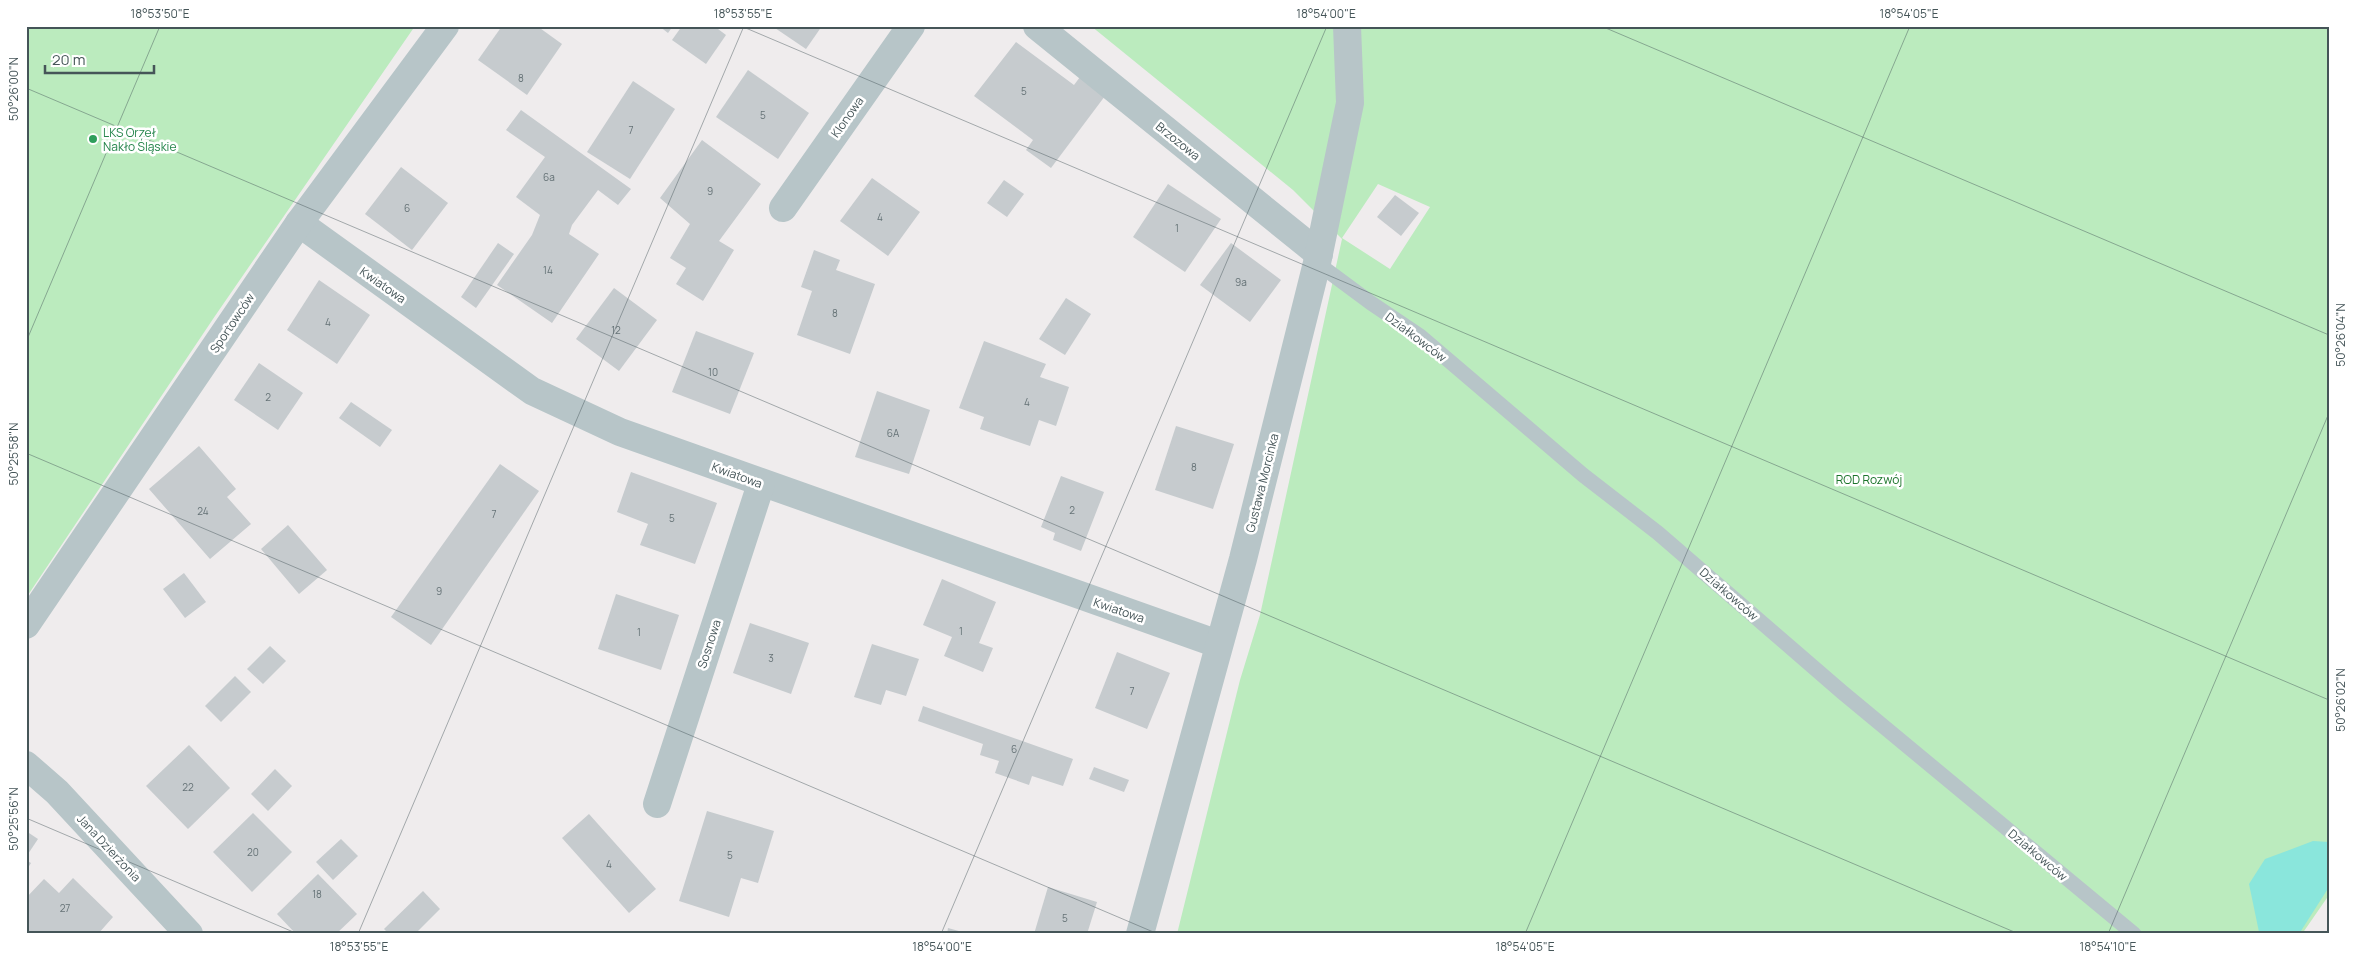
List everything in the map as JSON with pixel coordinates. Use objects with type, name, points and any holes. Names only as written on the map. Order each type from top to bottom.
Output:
[{"type":"street","name":"Sportowców","points":[[26,625],[299,223],[445,26]]},
{"type":"street","name":"Klonowa","points":[[783,208],[911,26]]},
{"type":"street","name":"Brzozowa","points":[[1037,26],[1318,259]]},
{"type":"street","name":"Gustawa Morcinka","points":[[1140,934],[1218,644],[1243,559],[1318,259],[1350,103],[1347,26]]},
{"type":"street","name":"Kwiatowa","points":[[299,223],[532,391],[620,432],[761,484],[1218,644]]},
{"type":"street","name":"Sosnowa","points":[[657,804],[761,484]]},
{"type":"street","name":"Jana Dzierżonia","points":[[26,765],[57,792],[189,934]]},
{"type":"lane","name":"Działkowców","points":[[1318,259],[1371,304],[1420,336],[1583,476],[1658,533],[1842,692],[2134,934]]},
{"type":"green space","points":[[26,26],[415,26],[215,316],[26,598]]},
{"type":"green space","name":"ROD Rozwój","points":[[1091,26],[2329,26],[2329,895],[2302,934],[1177,934],[1240,680],[1260,615],[1342,239],[1293,190]],"holes":[[[1378,184],[1430,207],[1390,269],[1342,238]]]},
{"type":"water","points":[[2313,841],[2329,842],[2329,887],[2299,934],[2259,932],[2249,884],[2265,859]]},
{"type":"building","points":[[502,26],[537,26],[562,44],[527,95],[478,60]]},
{"type":"building","points":[[659,26],[673,26],[668,33]]},
{"type":"building","points":[[682,26],[714,26],[726,35],[706,64],[672,40]]},
{"type":"building","points":[[772,26],[822,26],[806,49]]},
{"type":"building","points":[[1016,42],[1074,85],[1080,77],[1105,96],[1051,168],[1026,150],[1033,140],[974,96]]},
{"type":"building","points":[[748,70],[809,113],[778,159],[716,117]]},
{"type":"building","points":[[633,81],[675,109],[630,179],[587,152]]},
{"type":"building","points":[[521,110],[631,189],[618,205],[598,190],[572,225],[569,234],[599,254],[552,323],[497,285],[532,235],[540,215],[516,197],[545,157],[506,130]]},
{"type":"building","points":[[702,140],[761,184],[719,241],[734,250],[703,301],[676,284],[686,268],[670,258],[690,224],[660,198]]},
{"type":"building","points":[[401,167],[448,203],[412,250],[365,214]]},
{"type":"building","points":[[872,178],[920,212],[888,256],[840,221]]},
{"type":"building","points":[[1004,180],[1024,194],[1007,217],[987,203]]},
{"type":"building","points":[[1168,184],[1221,219],[1185,272],[1133,237]]},
{"type":"building","points":[[1395,195],[1419,213],[1401,236],[1377,217]]},
{"type":"building","points":[[498,243],[514,254],[476,308],[461,297]]},
{"type":"building","points":[[1231,243],[1281,280],[1250,322],[1200,285]]},
{"type":"building","points":[[814,250],[840,260],[836,270],[875,284],[850,354],[797,335],[812,291],[801,287]]},
{"type":"building","points":[[319,280],[370,315],[337,364],[287,330]]},
{"type":"building","points":[[614,288],[657,320],[619,371],[576,339]]},
{"type":"building","points":[[1066,298],[1091,314],[1065,355],[1039,339]]},
{"type":"building","points":[[696,331],[754,353],[730,414],[672,392]]},
{"type":"building","points":[[984,341],[1046,364],[1040,377],[1069,387],[1056,426],[1039,420],[1030,446],[980,429],[984,417],[959,408]]},
{"type":"building","points":[[259,363],[303,393],[278,430],[234,400]]},
{"type":"building","points":[[877,391],[930,410],[909,474],[855,457]]},
{"type":"building","points":[[351,402],[392,430],[380,447],[339,418]]},
{"type":"building","points":[[1176,426],[1234,444],[1213,509],[1155,490]]},
{"type":"building","points":[[199,446],[236,489],[227,497],[251,524],[210,559],[149,489]]},
{"type":"building","points":[[500,464],[539,491],[431,645],[391,617]]},
{"type":"building","points":[[631,472],[717,503],[695,564],[640,545],[648,524],[617,512]]},
{"type":"building","points":[[1061,476],[1104,492],[1081,551],[1053,540],[1055,533],[1041,527]]},
{"type":"building","points":[[288,525],[327,570],[299,594],[261,549]]},
{"type":"building","points":[[184,573],[206,602],[185,618],[163,589]]},
{"type":"building","points":[[942,579],[996,602],[979,643],[993,648],[983,672],[944,656],[952,637],[923,625]]},
{"type":"building","points":[[616,594],[679,615],[661,670],[598,649]]},
{"type":"building","points":[[750,623],[809,643],[791,694],[733,673]]},
{"type":"building","points":[[872,644],[919,659],[906,696],[886,690],[881,705],[854,697]]},
{"type":"building","points":[[270,646],[286,661],[263,684],[247,669]]},
{"type":"building","points":[[1117,652],[1170,673],[1147,729],[1095,708]]},
{"type":"building","points":[[235,676],[251,692],[221,722],[205,706]]},
{"type":"building","points":[[923,706],[1073,759],[1063,786],[1032,776],[1029,785],[995,773],[999,761],[980,755],[983,744],[918,721]]},
{"type":"building","points":[[189,745],[230,788],[188,829],[146,786]]},
{"type":"building","points":[[1094,767],[1129,780],[1124,792],[1089,779]]},
{"type":"building","points":[[275,769],[292,786],[268,811],[251,794]]},
{"type":"building","points":[[707,811],[774,831],[758,883],[741,878],[729,917],[679,901]]},
{"type":"building","points":[[253,813],[292,852],[252,892],[213,852]]},
{"type":"building","points":[[589,814],[656,889],[629,913],[562,838]]},
{"type":"building","points":[[26,831],[38,839],[26,857]]},
{"type":"building","points":[[341,839],[358,856],[333,880],[316,862]]},
{"type":"building","points":[[26,860],[31,863],[26,871]]},
{"type":"building","points":[[318,874],[357,914],[336,934],[296,934],[277,914]]},
{"type":"building","points":[[73,878],[113,917],[98,934],[52,934],[49,932],[47,934],[26,934],[26,898],[44,879],[59,893]]},
{"type":"building","points":[[1048,887],[1097,902],[1087,934],[1034,934]]},
{"type":"building","points":[[423,891],[440,909],[415,934],[389,934],[384,929]]},
{"type":"building","points":[[948,928],[966,933],[966,934],[947,934]]},
{"type":"place","name":"LKS Orzeł Nakło Śląskie","points":[[93,139]]}]
